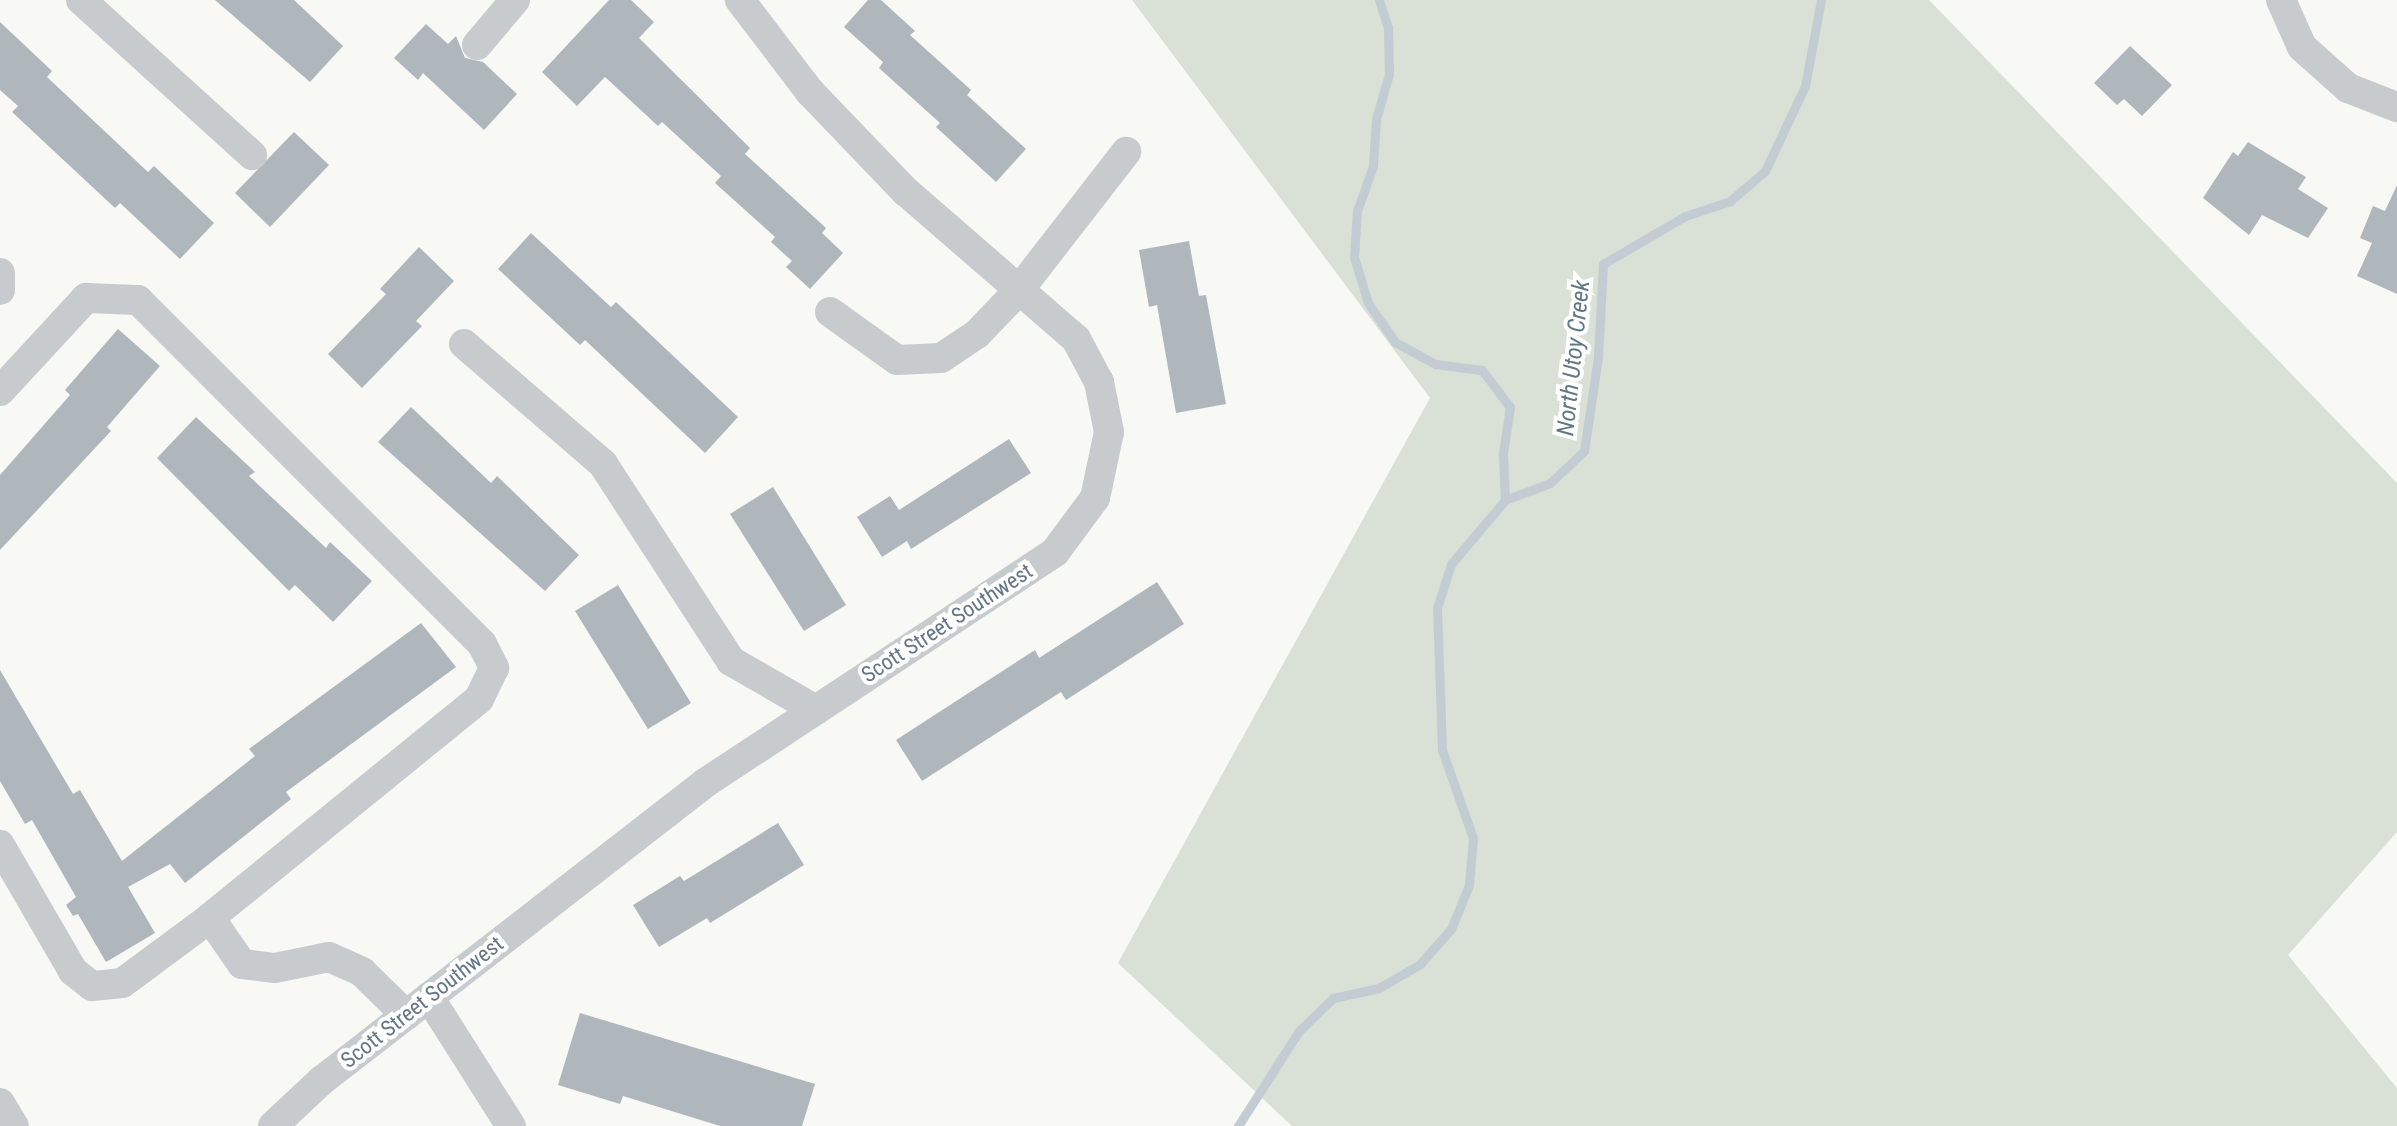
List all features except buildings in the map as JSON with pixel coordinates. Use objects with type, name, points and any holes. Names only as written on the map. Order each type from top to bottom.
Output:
[{"type":"street","points":[[81,0],[252,155]]},
{"type":"street","points":[[477,45],[515,0]]},
{"type":"street","name":"Scott Street Southwest","points":[[273,1126],[417,1006],[705,783],[1055,552],[1095,498],[1109,432],[1099,382],[1076,339],[874,159],[810,92],[740,0]]},
{"type":"street","points":[[2281,0],[2302,47],[2348,88],[2397,107]]},
{"type":"street","points":[[830,312],[871,346],[897,360],[920,362],[941,358],[977,334],[1019,290],[1126,152]]},
{"type":"street","points":[[0,273],[0,290]]},
{"type":"street","points":[[0,391],[86,298],[138,300],[482,644],[494,668],[479,699],[210,918],[122,983],[92,986],[73,971],[0,845]]},
{"type":"street","points":[[464,344],[603,464],[731,661],[816,710]]},
{"type":"street","points":[[210,918],[242,964],[275,968],[329,957],[362,972],[417,1006],[511,1126]]},
{"type":"street","points":[[0,1103],[14,1126]]},
{"type":"shaded area","points":[[1132,0],[1929,0],[2397,483],[2397,832],[2288,955],[2397,1088],[2397,1126],[1292,1126],[1118,963],[1430,398]]},
{"type":"waterway","points":[[1379,0],[1388,27],[1389,74],[1376,119],[1373,166],[1357,211],[1354,257],[1368,303],[1395,342],[1435,364],[1482,370],[1510,407],[1503,453],[1505,500]]},
{"type":"waterway","name":"North Utoy Creek","points":[[1238,1126],[1299,1031],[1333,998],[1379,988],[1420,964],[1451,929],[1469,885],[1473,838],[1442,750],[1437,608],[1451,564],[1505,500],[1550,483],[1584,451],[1598,357],[1603,264],[1685,216],[1730,201],[1765,171],[1805,86],[1821,0]]}]
